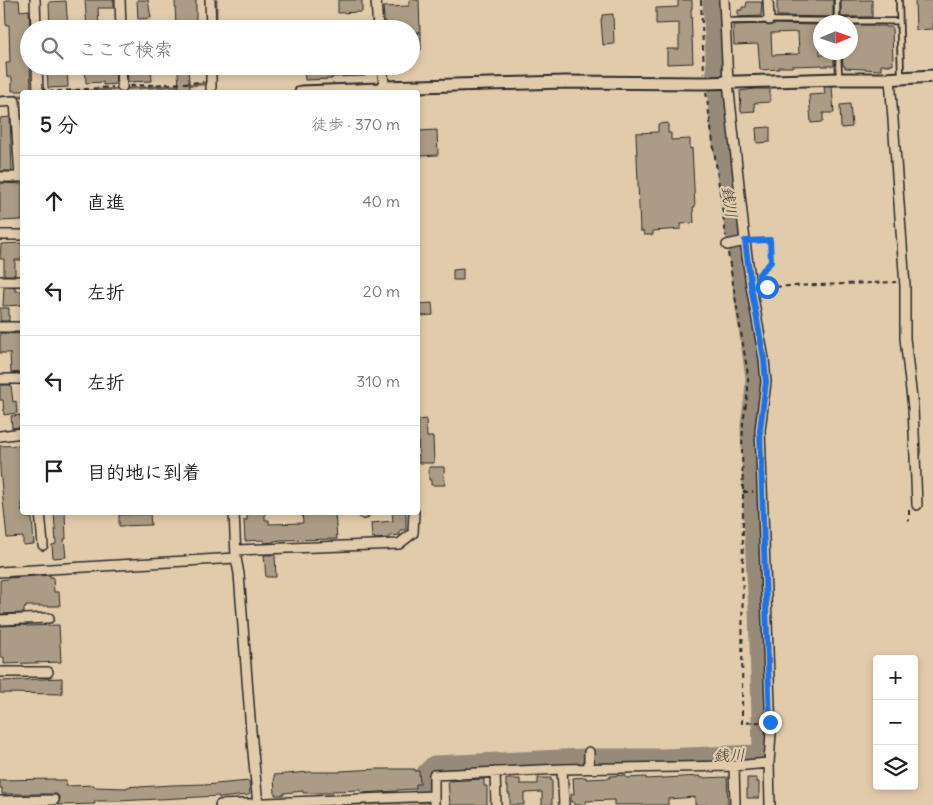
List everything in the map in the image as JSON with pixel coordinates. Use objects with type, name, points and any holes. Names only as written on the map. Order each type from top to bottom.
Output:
[{"type":"street","points":[[35,0],[36,20]]},
{"type":"street","points":[[120,0],[121,20]]},
{"type":"street","points":[[210,0],[210,20]]},
{"type":"street","points":[[376,0],[377,20]]},
{"type":"street","points":[[724,0],[727,82],[743,242],[764,359],[766,382],[760,430],[771,732],[769,763],[770,805]]},
{"type":"street","points":[[768,0],[769,20]]},
{"type":"street","points":[[37,75],[38,90]]},
{"type":"street","points":[[122,75],[122,87]]},
{"type":"street","points":[[211,75],[211,90]]},
{"type":"street","points":[[383,75],[385,90]]},
{"type":"street","points":[[365,90],[584,82],[706,83],[933,76]]},
{"type":"street","points":[[896,78],[905,286],[904,338],[913,408],[917,505]]},
{"type":"street","points":[[0,102],[15,102],[20,164]]},
{"type":"street","points":[[0,177],[20,177]]},
{"type":"street","points":[[0,236],[20,235]]},
{"type":"street","points":[[728,245],[743,242]]},
{"type":"street","points":[[0,281],[20,281]]},
{"type":"street","points":[[0,327],[20,327]]},
{"type":"street","points":[[0,379],[20,379]]},
{"type":"street","points":[[0,436],[20,433]]},
{"type":"street","points":[[40,515],[43,545]]},
{"type":"street","points":[[234,515],[258,804]]},
{"type":"street","points":[[0,572],[399,544],[413,533],[414,515]]},
{"type":"street","points":[[0,620],[49,618]]},
{"type":"street","points":[[0,672],[48,672]]},
{"type":"street","points":[[589,752],[589,768]]},
{"type":"street","points":[[220,805],[430,799],[434,775],[589,768],[734,766],[769,763]]},
{"type":"street","points":[[734,766],[735,805]]},
{"type":"street","points":[[562,769],[564,805]]},
{"type":"street","points":[[495,772],[496,805]]},
{"type":"street","points":[[0,801],[54,800]]},
{"type":"lane","points":[[837,0],[837,15]]},
{"type":"lane","points":[[896,78],[899,0]]},
{"type":"lane","points":[[725,21],[813,21]]},
{"type":"lane","points":[[858,22],[899,21]]},
{"type":"lane","points":[[838,60],[839,79]]},
{"type":"path","points":[[701,0],[706,83],[748,375],[742,449],[744,492],[742,723],[754,722]]},
{"type":"path","points":[[743,242],[770,240],[771,262],[759,274],[759,280],[767,287],[896,282]]},
{"type":"path","points":[[744,492],[758,492]]},
{"type":"shaded area","points":[[422,799],[422,805],[286,805]]},
{"type":"building","points":[[5,0],[19,0],[20,11],[29,10],[30,20],[20,20],[20,75],[30,75],[31,90],[12,91],[12,77],[7,77],[6,63],[10,63],[9,25],[6,25]]},
{"type":"building","points":[[85,0],[114,0],[114,8],[98,8],[99,20],[86,20]]},
{"type":"building","points":[[137,0],[148,0],[151,18],[138,19]]},
{"type":"building","points":[[175,0],[196,0],[196,20],[176,20]]},
{"type":"building","points":[[338,0],[362,0],[362,12],[338,13]]},
{"type":"building","points":[[409,0],[419,0],[420,20],[384,20],[383,7],[409,6]]},
{"type":"building","points":[[678,0],[692,0],[693,63],[667,64],[667,49],[679,49],[679,23],[656,24],[656,8],[678,7]]},
{"type":"building","points":[[777,0],[833,0],[833,15],[777,16]]},
{"type":"building","points":[[841,0],[872,0],[872,17],[841,15]]},
{"type":"building","points":[[915,0],[933,0],[933,29],[916,30]]},
{"type":"building","points":[[66,1],[67,20],[50,20],[49,2]]},
{"type":"building","points":[[747,2],[762,2],[761,16],[738,17],[738,10],[746,7]]},
{"type":"building","points":[[613,14],[614,44],[603,45],[602,15]]},
{"type":"building","points":[[733,25],[813,25],[813,60],[834,60],[834,66],[792,66],[760,70],[758,44],[734,45]],"holes":[[[798,32],[799,54],[772,55],[771,33]]]},
{"type":"building","points":[[858,25],[892,27],[893,65],[881,65],[881,70],[845,68],[842,60],[858,60]]},
{"type":"building","points":[[420,33],[421,33],[420,50]]},
{"type":"building","points":[[47,75],[67,75],[68,87],[48,88]]},
{"type":"building","points":[[86,75],[116,75],[116,84],[103,85],[103,82],[86,83]]},
{"type":"building","points":[[128,75],[152,75],[152,81],[128,82]]},
{"type":"building","points":[[178,75],[189,75],[190,90],[179,90]]},
{"type":"building","points":[[305,75],[365,76],[332,77],[332,79],[305,80]]},
{"type":"building","points":[[824,87],[832,87],[834,113],[823,113],[823,122],[811,123],[809,95],[825,94]]},
{"type":"building","points":[[770,89],[770,102],[754,103],[755,111],[741,112],[740,91]]},
{"type":"building","points":[[850,104],[852,127],[841,128],[840,105]]},
{"type":"building","points":[[10,117],[12,171],[0,171],[0,118]]},
{"type":"building","points":[[668,123],[668,133],[671,133],[671,140],[690,139],[695,207],[693,207],[694,223],[681,224],[681,229],[653,231],[653,235],[644,235],[643,231],[640,231],[636,133],[658,132],[658,124]]},
{"type":"building","points":[[770,127],[770,142],[757,143],[756,128]]},
{"type":"building","points":[[437,130],[438,155],[420,156],[420,131]]},
{"type":"building","points":[[0,183],[20,184],[20,220],[0,221]]},
{"type":"building","points":[[20,243],[20,260],[15,260],[15,275],[4,275],[4,259],[0,259],[1,244]]},
{"type":"building","points":[[463,269],[463,280],[453,280],[453,270]]},
{"type":"building","points":[[4,287],[15,287],[15,291],[20,291],[20,305],[3,306]]},
{"type":"building","points":[[432,303],[433,315],[420,316],[420,304]]},
{"type":"building","points":[[0,308],[9,308],[9,321],[0,321]]},
{"type":"building","points":[[0,333],[20,334],[20,372],[11,373],[10,353],[0,353]]},
{"type":"building","points":[[0,385],[11,385],[13,402],[16,401],[17,413],[4,415],[3,400],[0,400]]},
{"type":"building","points":[[20,415],[20,427],[12,428],[11,416]]},
{"type":"building","points":[[426,419],[427,437],[433,437],[434,463],[420,463],[420,420]]},
{"type":"building","points":[[20,445],[20,515],[26,515],[27,518],[32,518],[34,544],[23,545],[23,537],[7,538],[0,470],[0,446]]},
{"type":"building","points":[[429,467],[444,467],[445,485],[431,485]]},
{"type":"building","points":[[54,515],[65,515],[66,539],[64,539],[66,557],[53,558],[52,545],[56,544]]},
{"type":"building","points":[[119,515],[150,515],[151,525],[119,526]]},
{"type":"building","points":[[247,515],[265,515],[265,520],[269,520],[269,524],[303,523],[302,515],[335,515],[337,539],[281,540],[264,543],[264,540],[245,541],[244,520],[247,520]]},
{"type":"building","points":[[392,515],[406,515],[406,530],[400,530],[400,535],[390,536],[390,538],[372,538],[371,523],[393,521]]},
{"type":"building","points":[[264,555],[275,555],[276,577],[266,577]]},
{"type":"building","points":[[50,575],[50,577],[53,577],[54,592],[59,592],[60,606],[26,606],[24,613],[0,614],[0,580]]},
{"type":"building","points":[[59,625],[61,662],[4,664],[4,657],[0,657],[0,626]]},
{"type":"building","points":[[62,678],[62,694],[0,693],[0,681]]},
{"type":"building","points":[[379,769],[415,769],[415,771],[419,771],[420,784],[416,784],[416,789],[397,791],[361,793],[361,790],[303,793],[303,791],[275,795],[274,775]]},
{"type":"building","points":[[626,775],[626,778],[646,777],[646,779],[700,776],[701,778],[727,777],[728,805],[695,805],[695,797],[668,799],[668,805],[614,805],[614,800],[586,801],[586,805],[574,805],[574,802],[571,802],[571,794],[574,794],[573,778],[610,778],[610,776]]},
{"type":"building","points":[[538,778],[551,778],[552,805],[542,805],[542,792],[524,794],[524,805],[510,805],[510,794],[508,794],[508,787],[506,787],[506,779],[520,779],[520,784],[538,784]]},
{"type":"building","points":[[747,778],[757,778],[757,782],[759,782],[759,798],[747,798]]},
{"type":"building","points":[[484,779],[484,786],[487,786],[487,805],[450,805],[448,781]]},
{"type":"building","points":[[0,780],[66,780],[66,786],[94,785],[94,787],[127,788],[249,781],[250,794],[219,798],[219,796],[95,801],[95,804],[58,805],[60,799],[57,794],[2,794],[2,788],[0,788]]},
{"type":"waterway","points":[[216,0],[216,20]]},
{"type":"waterway","name":"銭川","points":[[427,805],[425,774],[434,765],[583,758],[664,758],[756,754],[762,751],[750,425],[755,378],[718,114],[712,0]]},
{"type":"waterway","points":[[104,90],[204,84],[209,78]]},
{"type":"waterway","points":[[0,97],[20,96]]},
{"type":"route","points":[[767,287],[759,280],[759,274],[771,262],[770,240],[745,241],[766,382],[760,430],[770,722]]}]
